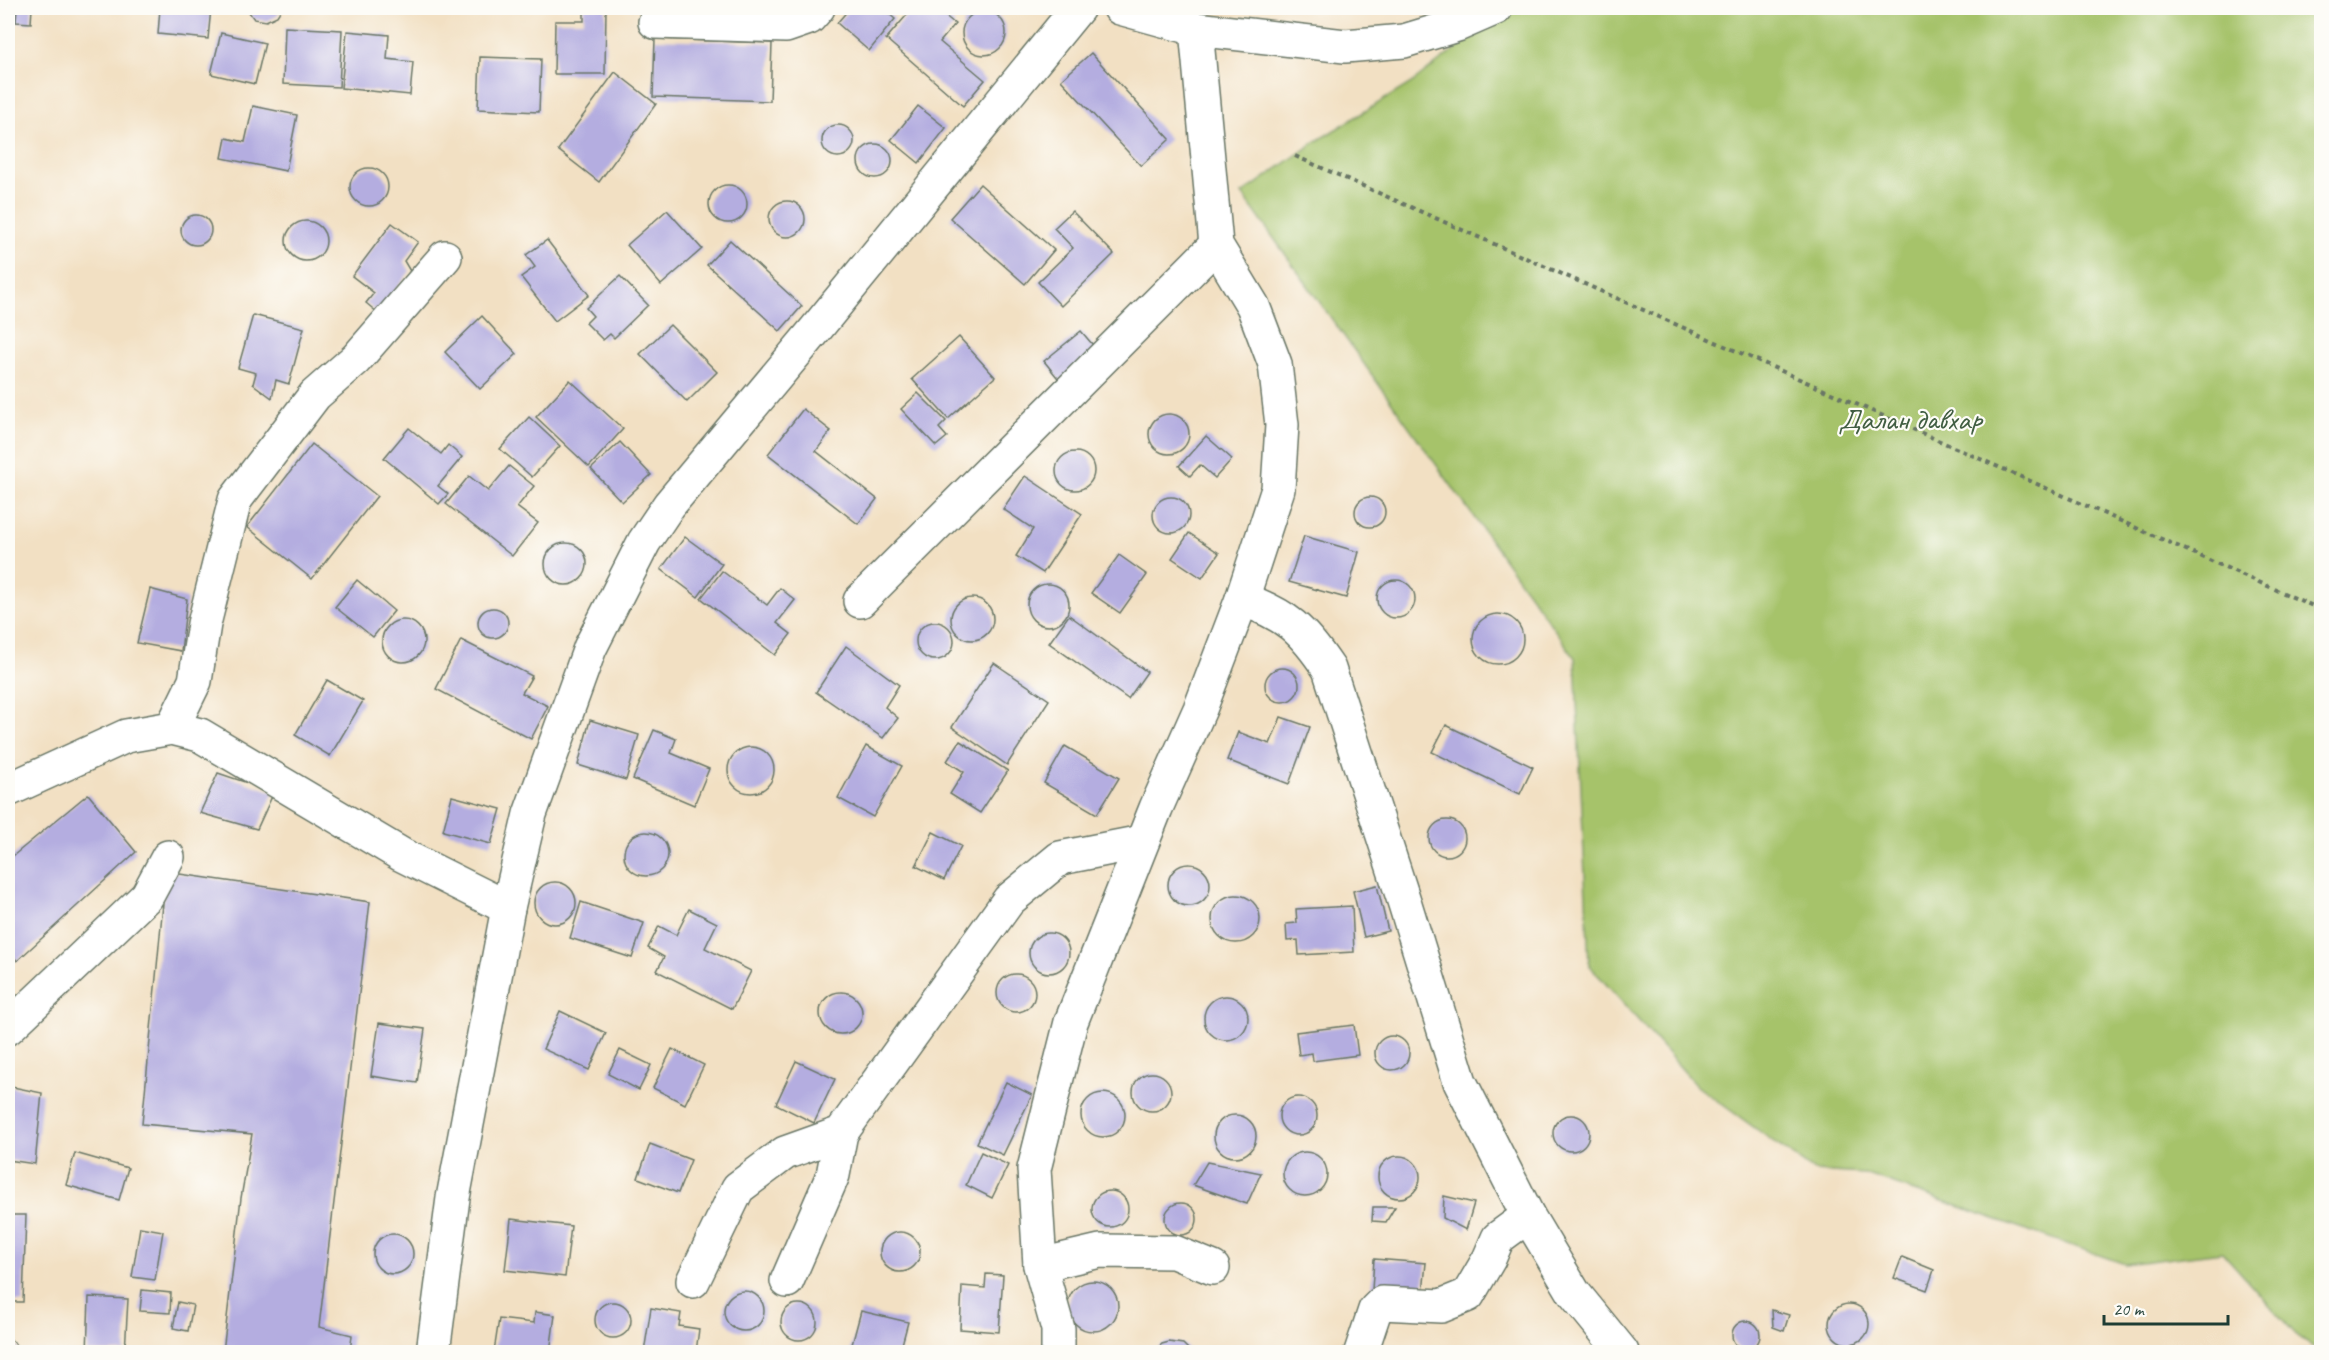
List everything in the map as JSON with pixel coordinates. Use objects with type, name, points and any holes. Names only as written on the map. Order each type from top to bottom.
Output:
[{"type":"street","points":[[655,22],[786,27],[808,18],[818,8]]},
{"type":"street","points":[[433,1353],[453,1198],[507,908],[530,814],[590,648],[644,542],[669,505],[816,330],[1077,8]]},
{"type":"street","points":[[1120,8],[1196,29],[1345,46],[1404,41],[1457,25],[1496,8]]},
{"type":"street","points":[[1059,1353],[1058,1329],[1040,1265],[1035,1169],[1071,1022],[1143,842],[1200,709],[1242,599],[1278,489],[1282,425],[1275,364],[1252,306],[1216,244],[1196,29]]},
{"type":"street","points":[[860,601],[1216,244]]},
{"type":"street","points":[[172,728],[195,681],[204,624],[235,500],[315,395],[356,359],[446,257]]},
{"type":"street","points":[[1242,599],[1272,609],[1296,627],[1312,644],[1329,669],[1460,1082],[1528,1216],[1574,1293],[1622,1353]]},
{"type":"street","points":[[8,790],[126,736],[172,728],[200,735],[402,855],[507,908]]},
{"type":"street","points":[[787,1281],[833,1175],[841,1133],[1009,900],[1060,858],[1143,842]]},
{"type":"street","points":[[8,1028],[147,896],[168,857]]},
{"type":"street","points":[[693,1281],[738,1188],[785,1153],[841,1133]]},
{"type":"street","points":[[1361,1353],[1376,1310],[1382,1304],[1441,1306],[1468,1295],[1489,1259],[1498,1238],[1528,1216]]},
{"type":"street","points":[[1040,1265],[1100,1251],[1174,1252],[1213,1268]]},
{"type":"path","points":[[1295,156],[2322,610]]},
{"type":"green space","name":"Далан давхар","points":[[1517,8],[2321,8],[2321,1352],[2299,1338],[2222,1252],[2125,1264],[1865,1174],[1814,1171],[1697,1086],[1589,965],[1575,658],[1242,194],[1315,142],[1413,82],[1450,53]]},
{"type":"building","points":[[17,8],[32,8],[31,23],[16,22]]},
{"type":"building","points":[[160,8],[211,8],[208,39],[158,34]]},
{"type":"building","points":[[246,8],[282,8],[277,16],[266,21],[254,19]]},
{"type":"building","points":[[584,8],[606,8],[605,74],[554,74],[555,21],[584,21]]},
{"type":"building","points":[[850,8],[882,8],[895,19],[869,51],[837,23]]},
{"type":"building","points":[[913,8],[936,8],[955,24],[940,42],[985,80],[963,106],[886,39]]},
{"type":"building","points":[[984,11],[993,12],[1000,17],[1005,24],[1005,42],[1000,49],[993,54],[984,55],[975,54],[968,49],[963,42],[962,33],[963,24],[968,17],[975,12]]},
{"type":"building","points":[[285,27],[342,30],[339,87],[283,84]]},
{"type":"building","points":[[347,31],[389,35],[387,59],[413,62],[410,95],[341,88]]},
{"type":"building","points":[[221,33],[265,43],[255,84],[211,74]]},
{"type":"building","points":[[655,39],[772,43],[770,101],[653,97]]},
{"type":"building","points":[[1091,53],[1170,139],[1141,166],[1061,80]]},
{"type":"building","points":[[480,57],[541,59],[539,112],[478,109]]},
{"type":"building","points":[[615,72],[656,104],[599,182],[558,150]]},
{"type":"building","points":[[253,106],[297,115],[286,171],[222,158],[226,138],[245,142]]},
{"type":"building","points":[[918,106],[946,128],[919,163],[891,140]]},
{"type":"building","points":[[838,125],[849,130],[854,141],[849,152],[838,157],[827,152],[822,141],[827,130]]},
{"type":"building","points":[[875,144],[887,149],[892,161],[887,173],[875,178],[863,173],[858,161],[863,149]]},
{"type":"building","points":[[369,168],[383,173],[388,187],[383,201],[369,206],[355,201],[350,187],[355,173]]},
{"type":"building","points":[[980,184],[1054,250],[1025,284],[950,218]]},
{"type":"building","points":[[728,185],[735,186],[741,191],[746,197],[746,211],[741,217],[735,222],[728,223],[721,222],[715,217],[710,211],[709,204],[710,197],[715,191],[721,186]]},
{"type":"building","points":[[787,201],[800,206],[805,219],[800,232],[787,237],[774,232],[769,219],[774,206]]},
{"type":"building","points":[[667,210],[702,249],[661,285],[627,245]]},
{"type":"building","points":[[1072,211],[1114,254],[1061,306],[1038,282],[1073,248],[1054,228]]},
{"type":"building","points":[[196,215],[207,219],[211,230],[207,241],[196,245],[185,241],[181,230],[185,219]]},
{"type":"building","points":[[306,221],[314,222],[320,227],[325,233],[325,249],[320,255],[314,260],[306,261],[298,260],[292,255],[287,249],[286,241],[287,233],[292,227],[298,222]]},
{"type":"building","points":[[392,223],[418,242],[404,261],[410,271],[378,313],[366,303],[374,293],[352,276]]},
{"type":"building","points":[[547,240],[589,295],[555,321],[521,277],[535,267],[526,255]]},
{"type":"building","points":[[730,240],[802,306],[780,331],[707,265]]},
{"type":"building","points":[[620,276],[648,305],[614,338],[610,334],[603,340],[586,323],[593,316],[586,308]]},
{"type":"building","points":[[253,315],[304,328],[289,384],[276,380],[272,398],[253,384],[256,373],[238,368]]},
{"type":"building","points":[[482,316],[517,354],[480,389],[445,352]]},
{"type":"building","points":[[670,325],[717,372],[687,402],[640,354]]},
{"type":"building","points":[[1081,331],[1098,351],[1061,382],[1044,361]]},
{"type":"building","points":[[959,337],[995,377],[948,419],[912,379]]},
{"type":"building","points":[[570,380],[623,429],[589,467],[536,417]]},
{"type":"building","points":[[918,393],[946,421],[939,428],[947,437],[936,446],[901,409]]},
{"type":"building","points":[[803,409],[831,431],[816,451],[877,499],[858,524],[768,454]]},
{"type":"building","points":[[1169,414],[1177,415],[1183,420],[1188,426],[1188,442],[1183,448],[1177,453],[1169,454],[1161,453],[1155,448],[1150,442],[1149,434],[1150,426],[1155,420],[1161,415]]},
{"type":"building","points":[[529,417],[560,446],[532,477],[500,449]]},
{"type":"building","points":[[409,428],[441,454],[448,445],[462,457],[438,486],[448,494],[439,504],[384,458]]},
{"type":"building","points":[[1206,436],[1232,459],[1215,478],[1200,465],[1190,476],[1179,466]]},
{"type":"building","points":[[620,442],[651,475],[622,502],[591,469]]},
{"type":"building","points":[[312,444],[377,496],[312,579],[247,527]]},
{"type":"building","points":[[1075,452],[1088,458],[1094,471],[1088,484],[1075,490],[1062,484],[1056,471],[1062,458]]},
{"type":"building","points":[[509,466],[534,486],[517,507],[538,523],[512,556],[446,504],[469,476],[488,491]]},
{"type":"building","points":[[1025,476],[1082,514],[1043,573],[1016,556],[1033,529],[1003,509]]},
{"type":"building","points":[[1171,497],[1184,502],[1189,515],[1184,528],[1171,533],[1158,528],[1153,515],[1158,502]]},
{"type":"building","points":[[1370,497],[1381,501],[1385,512],[1381,523],[1370,527],[1359,523],[1355,512],[1359,501]]},
{"type":"building","points":[[1189,533],[1219,553],[1202,578],[1172,558]]},
{"type":"building","points":[[1304,536],[1359,552],[1346,598],[1289,582]]},
{"type":"building","points":[[685,537],[722,564],[698,597],[661,569]]},
{"type":"building","points":[[566,543],[581,549],[587,564],[581,579],[566,585],[551,579],[545,564],[551,549]]},
{"type":"building","points":[[1119,555],[1147,575],[1120,613],[1091,593]]},
{"type":"building","points":[[722,571],[767,605],[780,588],[795,600],[777,623],[791,634],[775,655],[701,598]]},
{"type":"building","points":[[357,580],[394,611],[373,637],[335,607]]},
{"type":"building","points":[[1396,580],[1410,585],[1415,599],[1410,613],[1396,618],[1382,613],[1377,599],[1382,585]]},
{"type":"building","points":[[1048,584],[1063,590],[1069,605],[1063,620],[1048,626],[1033,620],[1027,605],[1033,590]]},
{"type":"building","points":[[150,589],[187,599],[181,651],[137,643]]},
{"type":"building","points":[[972,598],[987,604],[993,619],[987,634],[972,640],[957,634],[951,619],[957,604]]},
{"type":"building","points":[[493,608],[504,612],[508,623],[504,634],[493,638],[482,634],[478,623],[482,612]]},
{"type":"building","points":[[1498,614],[1516,621],[1523,639],[1516,657],[1498,664],[1480,657],[1473,639],[1480,621]]},
{"type":"building","points":[[1069,615],[1147,672],[1128,699],[1049,643]]},
{"type":"building","points":[[403,620],[418,626],[424,641],[418,656],[403,662],[388,656],[382,641],[388,626]]},
{"type":"building","points":[[935,622],[948,628],[954,641],[948,654],[935,660],[922,654],[916,641],[922,628]]},
{"type":"building","points":[[461,640],[532,676],[522,693],[548,706],[531,739],[436,689]]},
{"type":"building","points":[[846,646],[899,685],[885,707],[898,718],[883,738],[816,692]]},
{"type":"building","points":[[994,663],[1049,700],[1007,765],[952,727]]},
{"type":"building","points":[[1282,668],[1294,673],[1299,685],[1294,697],[1282,702],[1270,697],[1265,685],[1270,673]]},
{"type":"building","points":[[327,680],[363,701],[330,756],[295,735]]},
{"type":"building","points":[[1281,717],[1310,727],[1289,784],[1227,760],[1238,732],[1270,744]]},
{"type":"building","points":[[590,720],[639,735],[626,780],[578,765]]},
{"type":"building","points":[[1446,725],[1533,767],[1520,794],[1432,752]]},
{"type":"building","points":[[654,730],[676,739],[671,753],[709,769],[694,805],[633,779]]},
{"type":"building","points":[[960,741],[1008,771],[980,813],[950,794],[964,772],[947,761]]},
{"type":"building","points":[[866,746],[902,766],[873,817],[838,798]]},
{"type":"building","points":[[1065,746],[1119,778],[1097,814],[1044,783]]},
{"type":"building","points":[[751,747],[760,748],[768,753],[773,761],[773,779],[768,787],[760,792],[751,793],[742,792],[734,787],[729,779],[728,770],[729,761],[734,753],[742,748]]},
{"type":"building","points":[[218,773],[274,792],[257,829],[200,813]]},
{"type":"building","points":[[88,794],[136,852],[17,961],[8,949],[8,860]]},
{"type":"building","points":[[452,796],[501,809],[491,844],[443,831]]},
{"type":"building","points":[[1447,820],[1460,825],[1465,838],[1460,851],[1447,856],[1434,851],[1429,838],[1434,825]]},
{"type":"building","points":[[646,832],[655,833],[662,838],[667,845],[667,863],[662,870],[655,875],[646,876],[637,875],[630,870],[625,863],[624,854],[625,845],[630,838],[637,833]]},
{"type":"building","points":[[933,832],[961,846],[944,880],[916,866]]},
{"type":"building","points":[[1189,864],[1204,870],[1210,885],[1204,900],[1189,906],[1174,900],[1168,885],[1174,870]]},
{"type":"building","points":[[166,872],[370,902],[319,1327],[352,1335],[350,1352],[223,1352],[241,1198],[252,1134],[142,1124]]},
{"type":"building","points":[[555,882],[563,883],[570,888],[575,895],[575,911],[570,918],[563,923],[555,924],[547,923],[540,918],[535,911],[534,903],[535,895],[540,888],[547,883]]},
{"type":"building","points":[[1377,885],[1388,931],[1364,937],[1353,891]]},
{"type":"building","points":[[1231,895],[1241,895],[1256,905],[1260,919],[1256,933],[1250,939],[1241,943],[1231,943],[1216,933],[1212,924],[1212,914],[1222,899]]},
{"type":"building","points":[[581,902],[644,923],[632,958],[570,938]]},
{"type":"building","points":[[1352,906],[1354,952],[1299,955],[1298,940],[1287,941],[1286,924],[1297,923],[1296,909]]},
{"type":"building","points":[[689,909],[717,923],[705,948],[751,971],[732,1009],[657,971],[664,957],[648,948],[659,926],[676,935]]},
{"type":"building","points":[[1049,933],[1063,939],[1069,953],[1063,967],[1049,973],[1035,967],[1029,953],[1035,939]]},
{"type":"building","points":[[1016,974],[1030,979],[1035,993],[1030,1007],[1016,1012],[1002,1007],[997,993],[1002,979]]},
{"type":"building","points":[[841,992],[856,998],[862,1013],[856,1028],[841,1034],[826,1028],[820,1013],[826,998]]},
{"type":"building","points":[[1226,996],[1241,1003],[1248,1018],[1241,1033],[1226,1040],[1211,1033],[1204,1018],[1211,1003]]},
{"type":"building","points":[[560,1011],[606,1033],[589,1070],[543,1049]]},
{"type":"building","points":[[379,1023],[425,1029],[417,1083],[371,1076]]},
{"type":"building","points":[[1354,1025],[1358,1055],[1313,1061],[1312,1053],[1299,1055],[1296,1032]]},
{"type":"building","points":[[1392,1036],[1404,1041],[1409,1053],[1404,1065],[1392,1070],[1380,1065],[1375,1053],[1380,1041]]},
{"type":"building","points":[[672,1049],[704,1065],[685,1104],[653,1088]]},
{"type":"building","points":[[620,1050],[651,1065],[639,1090],[608,1074]]},
{"type":"building","points":[[796,1061],[835,1079],[814,1123],[776,1104]]},
{"type":"building","points":[[1152,1073],[1166,1078],[1171,1092],[1166,1106],[1152,1111],[1138,1106],[1133,1092],[1138,1078]]},
{"type":"building","points":[[1006,1082],[1032,1095],[1003,1155],[977,1143]]},
{"type":"building","points":[[8,1086],[42,1093],[35,1164],[8,1160]]},
{"type":"building","points":[[1103,1093],[1118,1100],[1125,1115],[1118,1130],[1103,1137],[1088,1130],[1081,1115],[1088,1100]]},
{"type":"building","points":[[1298,1097],[1312,1102],[1317,1116],[1312,1130],[1298,1135],[1284,1130],[1279,1116],[1284,1102]]},
{"type":"building","points":[[1235,1115],[1243,1116],[1250,1121],[1255,1128],[1255,1144],[1250,1151],[1243,1156],[1235,1157],[1227,1156],[1220,1151],[1215,1144],[1214,1136],[1215,1128],[1220,1121],[1227,1116]]},
{"type":"building","points":[[1571,1115],[1584,1120],[1589,1133],[1584,1146],[1571,1151],[1558,1146],[1553,1133],[1558,1120]]},
{"type":"building","points":[[650,1144],[691,1160],[678,1193],[638,1178]]},
{"type":"building","points":[[981,1152],[1008,1165],[992,1198],[966,1185]]},
{"type":"building","points":[[1305,1152],[1321,1158],[1327,1174],[1321,1190],[1305,1196],[1289,1190],[1283,1174],[1289,1158]]},
{"type":"building","points":[[75,1153],[128,1168],[119,1200],[66,1185]]},
{"type":"building","points":[[1399,1156],[1407,1157],[1414,1162],[1419,1169],[1419,1185],[1414,1192],[1407,1197],[1399,1198],[1391,1197],[1384,1192],[1379,1185],[1378,1177],[1379,1169],[1384,1162],[1391,1157]]},
{"type":"building","points":[[1207,1162],[1261,1173],[1247,1204],[1193,1185]]},
{"type":"building","points":[[1110,1191],[1123,1196],[1128,1209],[1123,1222],[1110,1227],[1097,1222],[1092,1209],[1097,1196]]},
{"type":"building","points":[[1444,1196],[1474,1203],[1466,1230],[1443,1218]]},
{"type":"building","points":[[1181,1203],[1193,1207],[1197,1219],[1193,1231],[1181,1235],[1169,1231],[1165,1219],[1169,1207]]},
{"type":"building","points":[[1373,1207],[1395,1207],[1386,1222],[1372,1221]]},
{"type":"building","points":[[8,1215],[26,1215],[23,1302],[8,1302]]},
{"type":"building","points":[[511,1219],[571,1226],[565,1277],[505,1270]]},
{"type":"building","points":[[140,1227],[163,1231],[155,1280],[132,1277]]},
{"type":"building","points":[[900,1232],[914,1238],[920,1252],[914,1266],[900,1272],[886,1266],[880,1252],[886,1238]]},
{"type":"building","points":[[393,1234],[407,1240],[413,1254],[407,1268],[393,1274],[379,1268],[373,1254],[379,1240]]},
{"type":"building","points":[[1902,1257],[1934,1270],[1927,1290],[1894,1278]]},
{"type":"building","points":[[1374,1259],[1426,1263],[1423,1293],[1372,1290]]},
{"type":"building","points":[[986,1274],[1003,1275],[999,1332],[960,1329],[962,1286],[985,1288]]},
{"type":"building","points":[[1088,1281],[1098,1281],[1111,1288],[1118,1301],[1118,1311],[1111,1324],[1098,1331],[1088,1331],[1079,1327],[1072,1320],[1068,1311],[1068,1301],[1072,1292],[1079,1285]]},
{"type":"building","points":[[142,1290],[171,1293],[170,1313],[140,1311]]},
{"type":"building","points":[[744,1291],[752,1292],[758,1297],[763,1303],[763,1319],[758,1325],[752,1330],[744,1331],[736,1330],[730,1325],[725,1319],[724,1311],[725,1303],[730,1297],[736,1292]]},
{"type":"building","points":[[89,1297],[128,1299],[125,1352],[87,1352]]},
{"type":"building","points":[[178,1302],[193,1305],[188,1331],[173,1328]]},
{"type":"building","points":[[613,1302],[626,1307],[631,1320],[626,1333],[613,1338],[600,1333],[595,1320],[600,1307]]},
{"type":"building","points":[[799,1304],[812,1309],[817,1322],[812,1335],[799,1340],[786,1335],[781,1322],[786,1309]]},
{"type":"building","points":[[1849,1304],[1863,1310],[1869,1324],[1863,1338],[1849,1344],[1835,1338],[1829,1324],[1835,1310]]},
{"type":"building","points":[[651,1308],[681,1313],[679,1326],[699,1329],[696,1352],[644,1352]]},
{"type":"building","points":[[1772,1310],[1789,1315],[1784,1331],[1773,1327]]},
{"type":"building","points":[[861,1311],[908,1322],[900,1352],[850,1352]]},
{"type":"building","points":[[535,1312],[555,1315],[550,1352],[494,1352],[499,1319],[534,1323]]},
{"type":"building","points":[[1746,1321],[1756,1325],[1760,1335],[1756,1345],[1746,1349],[1736,1345],[1732,1335],[1736,1325]]},
{"type":"building","points":[[8,1338],[14,1342],[20,1352],[8,1352]]},
{"type":"building","points":[[1169,1342],[1183,1344],[1191,1352],[1153,1352],[1162,1344]]}]
